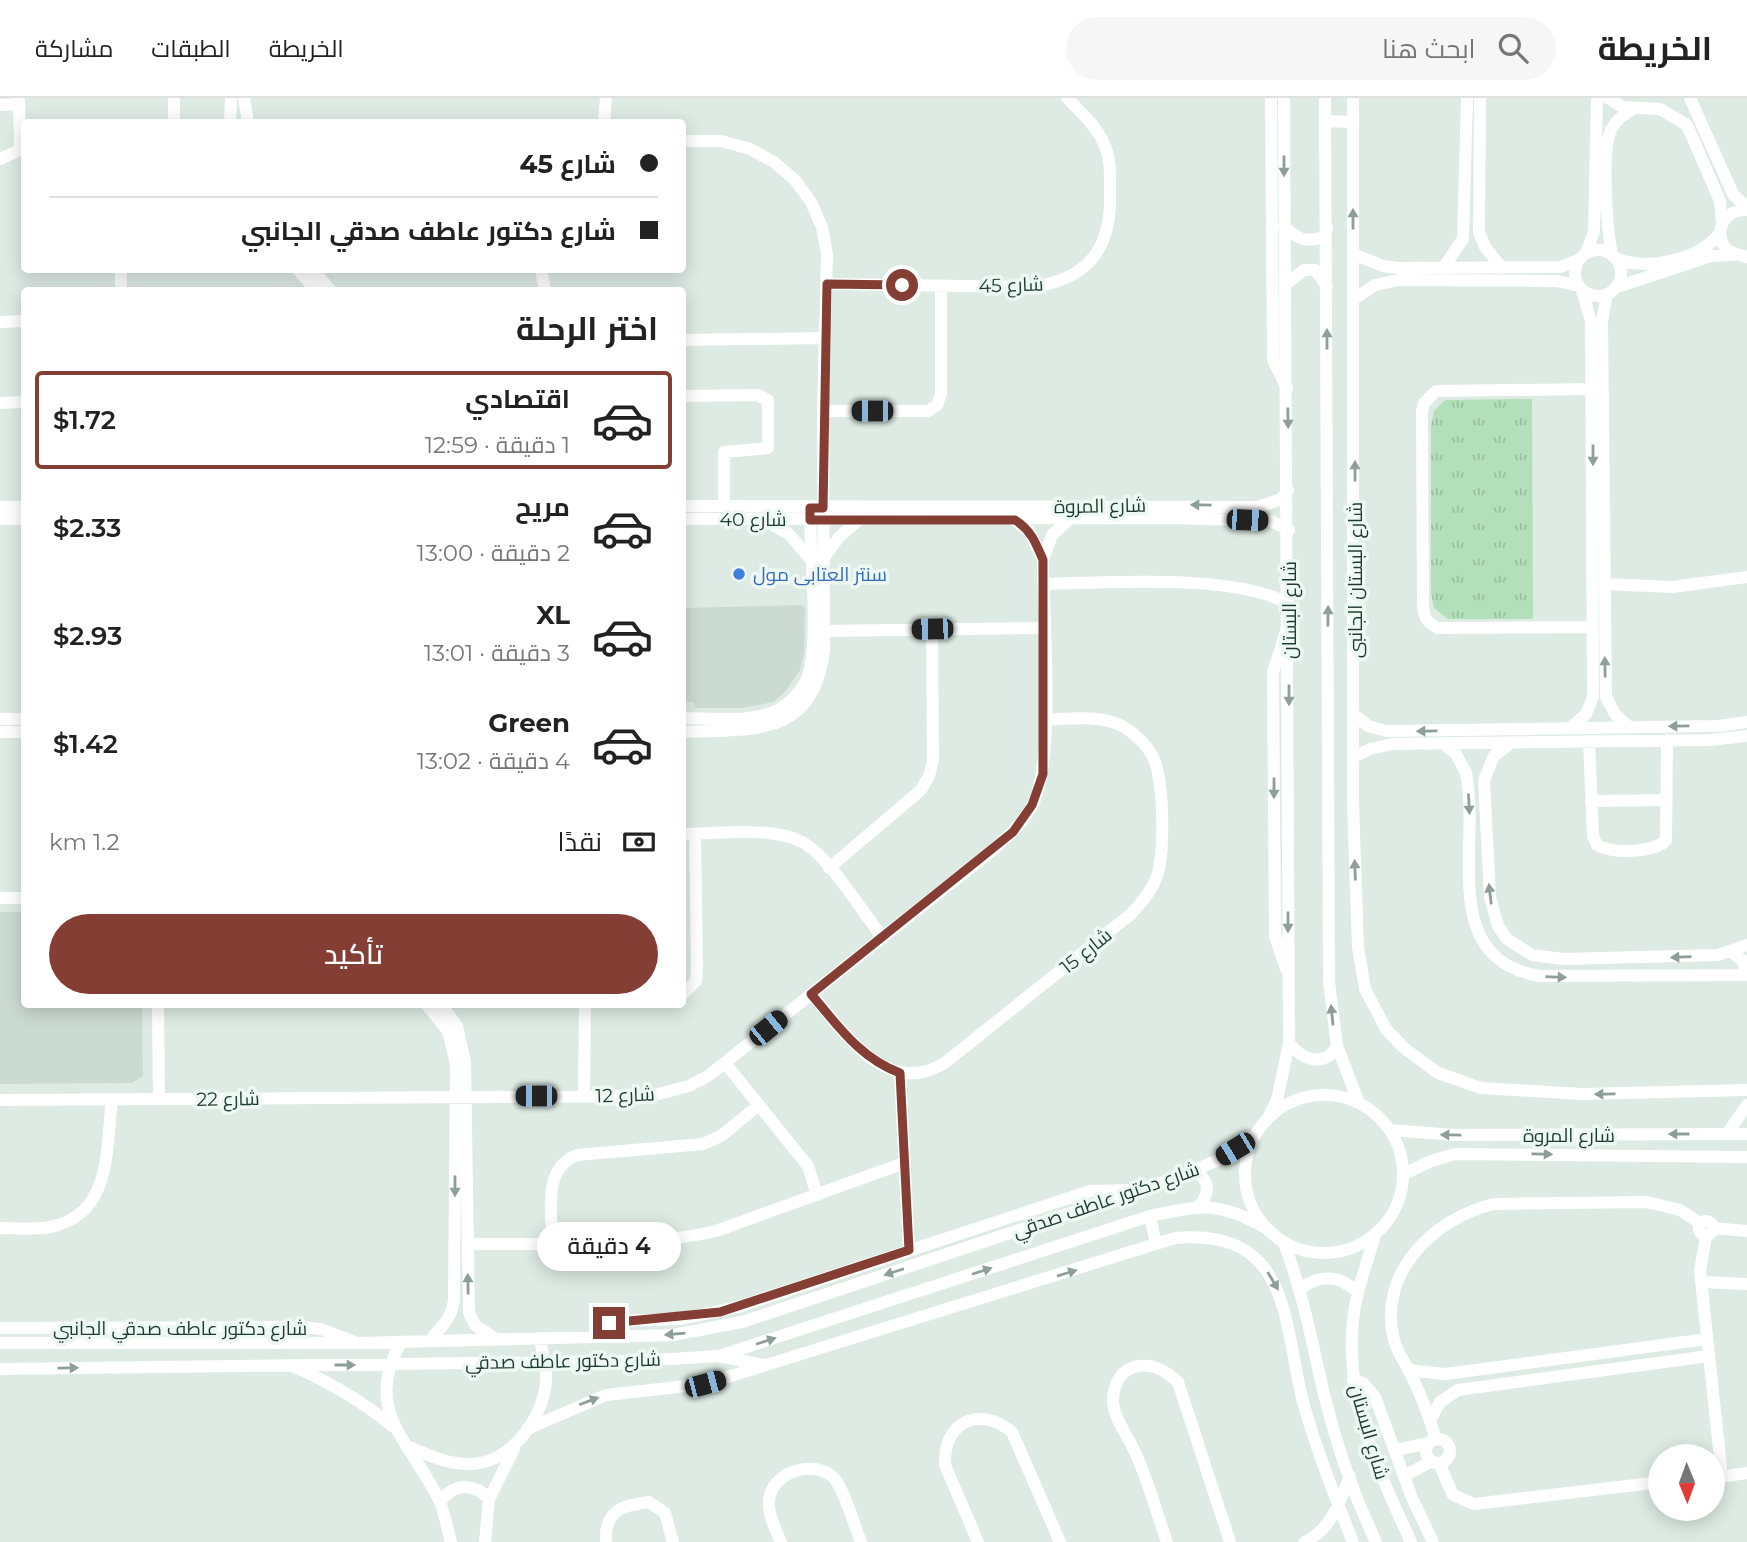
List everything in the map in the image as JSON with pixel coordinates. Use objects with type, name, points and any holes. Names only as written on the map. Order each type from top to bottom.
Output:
[{"type":"street","points":[[174,98],[174,119]]},
{"type":"street","points":[[230,119],[231,98]]},
{"type":"street","points":[[244,98],[248,119]]},
{"type":"street","points":[[604,119],[606,98]]},
{"type":"street","name":"شارع 45","points":[[827,284],[1032,287],[1055,284],[1076,274],[1093,258],[1105,238],[1111,216],[1109,160],[1097,130],[1067,98]]},
{"type":"street","points":[[1271,98],[1273,360],[1287,389]]},
{"type":"street","name":"شارع البستان","points":[[1268,1118],[1277,1100],[1289,1043],[1289,490],[1284,98]]},
{"type":"street","name":"شارع البستان","points":[[1325,98],[1329,982],[1337,1046],[1359,1103]]},
{"type":"street","name":"شارع البستان الجانبى","points":[[1353,98],[1353,804],[1360,970],[1374,1010],[1404,1048],[1438,1073],[1481,1088],[1582,1094],[1747,1090]]},
{"type":"street","points":[[1466,98],[1473,113],[1479,232],[1485,247],[1502,268]]},
{"type":"street","points":[[1443,268],[1459,247],[1464,231],[1473,113],[1480,98]]},
{"type":"street","points":[[1597,98],[1594,231],[1575,271],[1580,288],[1596,317],[1598,547],[1591,627],[1599,697],[1629,727]]},
{"type":"street","points":[[1608,98],[1623,107],[1667,112],[1687,125],[1720,201],[1723,246],[1742,259]]},
{"type":"street","points":[[1570,728],[1586,714],[1599,697],[1604,584],[1598,547],[1593,389],[1596,317],[1621,272],[1608,231],[1608,140],[1618,120],[1661,98]]},
{"type":"street","points":[[1690,98],[1733,194],[1747,209]]},
{"type":"street","points":[[0,105],[19,101],[21,133]]},
{"type":"street","points":[[1326,121],[1353,122]]},
{"type":"street","points":[[686,141],[721,141],[750,149],[774,162],[795,180],[811,202],[822,227],[827,254],[823,411],[816,514],[824,631],[821,679],[807,704],[783,722],[752,729],[686,732]]},
{"type":"street","points":[[0,159],[21,149]]},
{"type":"street","points":[[1353,254],[1383,266],[1502,268],[1558,267],[1596,250],[1636,265],[1657,265],[1710,243],[1735,211],[1747,209]]},
{"type":"street","points":[[1284,226],[1295,237],[1304,241],[1324,236],[1327,228]]},
{"type":"street","points":[[1464,231],[1470,236],[1479,232]]},
{"type":"street","points":[[1354,299],[1364,291],[1387,282],[1558,281],[1598,296],[1704,258],[1742,259]]},
{"type":"street","points":[[1383,266],[1380,275],[1387,282]]},
{"type":"street","points":[[1558,267],[1558,281]]},
{"type":"street","points":[[1286,285],[1304,270],[1315,270],[1327,287]]},
{"type":"street","points":[[302,273],[313,287]]},
{"type":"street","points":[[316,273],[327,287]]},
{"type":"street","points":[[823,411],[928,411],[937,405],[941,394],[942,286]]},
{"type":"street","points":[[0,322],[21,321]]},
{"type":"street","points":[[686,340],[825,338]]},
{"type":"street","points":[[1591,627],[1438,628],[1430,624],[1423,602],[1422,411],[1424,403],[1436,391],[1593,389]]},
{"type":"street","points":[[686,396],[757,396],[768,400],[768,448],[724,452],[724,507]]},
{"type":"street","points":[[0,402],[21,402]]},
{"type":"street","name":"شارع المروة","points":[[816,514],[1258,506],[1281,499],[1289,490]]},
{"type":"street","name":"شارع 40","points":[[686,506],[816,514]]},
{"type":"street","points":[[0,507],[21,507]]},
{"type":"street","name":"شارع المروة","points":[[816,514],[860,519],[1173,518],[1271,521],[1289,530]]},
{"type":"street","name":"شارع 40","points":[[686,519],[760,520],[816,514]]},
{"type":"street","points":[[0,519],[21,519]]},
{"type":"street","points":[[686,718],[751,717],[775,712],[795,697],[808,676],[812,651],[817,559],[860,519]]},
{"type":"street","points":[[760,520],[789,534],[817,559]]},
{"type":"street","name":"شارع 12","points":[[1015,520],[1029,531],[1043,560]]},
{"type":"street","name":"شارع 12","points":[[461,1095],[651,1096],[669,1093],[708,1076],[1013,832],[1032,805],[1043,774],[1043,560],[1052,535],[1068,520]]},
{"type":"street","points":[[1604,584],[1672,587],[1747,577]]},
{"type":"street","points":[[1043,584],[1148,582],[1230,587],[1270,593],[1289,604]]},
{"type":"street","points":[[824,631],[1043,628]]},
{"type":"street","points":[[829,868],[921,790],[929,776],[933,761],[932,629]]},
{"type":"street","points":[[1354,714],[1374,729],[1396,738],[1444,744],[1511,743],[1570,728],[1718,726],[1747,722]]},
{"type":"street","points":[[0,719],[21,719]]},
{"type":"street","name":"شارع 15","points":[[900,1073],[920,1073],[946,1062],[1132,914],[1149,894],[1159,870],[1159,778],[1153,757],[1140,738],[1122,726],[1100,719],[1045,719]]},
{"type":"street","points":[[0,732],[21,732]]},
{"type":"street","points":[[1354,757],[1396,738],[1547,735],[1589,741],[1746,738]]},
{"type":"street","points":[[1589,741],[1594,841],[1606,849],[1654,848],[1663,844],[1667,835],[1667,740]]},
{"type":"street","points":[[1511,743],[1494,756],[1485,773],[1490,897],[1498,926],[1519,949],[1532,955],[1563,959],[1718,956],[1747,946]]},
{"type":"street","points":[[1444,744],[1461,760],[1467,777],[1473,922],[1484,947],[1495,959],[1509,968],[1540,976],[1747,975],[1743,961],[1732,952]]},
{"type":"street","points":[[1467,777],[1474,772],[1485,773]]},
{"type":"street","points":[[1591,801],[1667,800]]},
{"type":"street","points":[[1328,804],[1353,804]]},
{"type":"street","points":[[686,991],[696,981],[697,968],[689,834],[784,835],[810,847],[883,938]]},
{"type":"street","points":[[0,898],[21,898]]},
{"type":"street","points":[[811,994],[860,1051],[882,1066],[900,1073],[909,1250]]},
{"type":"street","points":[[158,1008],[159,1100]]},
{"type":"street","points":[[429,1008],[447,1031],[454,1047],[461,1095],[469,1313],[475,1325],[496,1339]]},
{"type":"street","points":[[430,1341],[445,1326],[452,1314],[454,1300],[463,1044],[457,1026],[444,1008]]},
{"type":"street","points":[[584,1008],[584,1096]]},
{"type":"street","points":[[1289,1043],[1296,1052],[1311,1060],[1327,1057],[1337,1046]]},
{"type":"street","points":[[725,1063],[808,1166],[817,1195]]},
{"type":"street","name":"شارع 22","points":[[0,1100],[461,1095]]},
{"type":"street","points":[[1311,1096],[1335,1096],[1359,1103],[1376,1114],[1390,1130],[1400,1151],[1404,1174],[1396,1208],[1376,1235],[1355,1247],[1331,1253],[1307,1251],[1284,1243],[1266,1228],[1255,1212],[1246,1184],[1247,1155],[1254,1136],[1268,1118],[1288,1104],[1311,1096]]},
{"type":"street","points":[[0,1228],[51,1227],[72,1219],[90,1204],[103,1185],[112,1100]]},
{"type":"street","points":[[552,1243],[555,1171],[564,1160],[576,1155],[703,1144],[721,1136],[759,1105]]},
{"type":"street","points":[[1727,1134],[1747,1105]]},
{"type":"street","name":"شارع المروة","points":[[1390,1130],[1454,1135],[1747,1135]]},
{"type":"street","name":"شارع دكتور عاطف صدقي","points":[[0,1343],[357,1343],[673,1335],[743,1322],[1137,1191],[1195,1171],[1254,1136]]},
{"type":"street","name":"شارع المروة","points":[[1404,1174],[1431,1161],[1455,1154],[1747,1157]]},
{"type":"street","points":[[468,1244],[632,1242],[693,1237],[904,1163]]},
{"type":"street","points":[[1195,1171],[1203,1177],[1208,1186],[1207,1196],[1200,1205]]},
{"type":"street","points":[[596,1336],[609,1323],[618,1321],[681,1318],[720,1312],[1090,1191],[1137,1191]]},
{"type":"street","points":[[1648,1484],[1474,1504],[1453,1495],[1436,1462],[1426,1453],[1433,1441],[1430,1421],[1393,1336],[1393,1298],[1406,1264],[1419,1246],[1452,1218],[1494,1204],[1647,1202],[1680,1210],[1700,1223],[1707,1221],[1710,1232],[1700,1259],[1716,1444]]},
{"type":"street","name":"شارع دكتور عاطف صدقي","points":[[0,1369],[388,1365],[719,1356],[1150,1216],[1200,1205],[1236,1212],[1266,1228]]},
{"type":"street","points":[[1150,1216],[1156,1244]]},
{"type":"street","points":[[1710,1232],[1747,1231]]},
{"type":"street","name":"شارع البستان","points":[[1376,1235],[1358,1293],[1352,1331],[1353,1380],[1381,1476],[1411,1542]]},
{"type":"street","points":[[527,1429],[606,1395],[705,1384],[1156,1244],[1195,1236],[1234,1245],[1251,1255],[1277,1286],[1284,1304],[1303,1402],[1353,1542]]},
{"type":"street","name":"شارع البستان","points":[[1284,1243],[1301,1288],[1325,1397],[1350,1476],[1377,1542]]},
{"type":"street","points":[[1301,1288],[1310,1282],[1331,1278],[1351,1285],[1358,1293]]},
{"type":"street","points":[[1703,1282],[1747,1284]]},
{"type":"street","name":"شارع دكتور عاطف صدقي الجانبي","points":[[0,1328],[301,1327],[330,1332],[357,1343]]},
{"type":"street","points":[[485,1542],[489,1499],[515,1445],[527,1429],[543,1398],[545,1362],[539,1338]]},
{"type":"street","points":[[1408,1370],[1445,1374],[1707,1339]]},
{"type":"street","points":[[401,1342],[388,1365],[386,1400],[399,1432],[440,1502],[451,1542]]},
{"type":"street","points":[[1292,1345],[1313,1342]]},
{"type":"street","points":[[719,1356],[769,1366]]},
{"type":"street","points":[[1430,1421],[1440,1402],[1458,1390],[1709,1356]]},
{"type":"street","points":[[1564,1358],[1565,1375]]},
{"type":"street","points":[[291,1365],[330,1383],[367,1405],[399,1432]]},
{"type":"street","points":[[1167,1542],[1135,1451],[1116,1415],[1113,1402],[1118,1379],[1125,1370],[1139,1366],[1153,1366],[1167,1372],[1184,1394],[1230,1542]]},
{"type":"street","points":[[1353,1380],[1363,1383],[1375,1397],[1412,1498],[1433,1542]]},
{"type":"street","points":[[978,1542],[945,1465],[945,1452],[956,1428],[967,1421],[983,1418],[999,1421],[1012,1432],[1060,1542]]},
{"type":"street","points":[[1395,1450],[1433,1441],[1445,1442],[1449,1447],[1448,1458],[1404,1476]]},
{"type":"street","points":[[409,1447],[442,1461],[469,1464],[496,1459],[515,1445]]},
{"type":"street","points":[[780,1542],[769,1509],[771,1494],[778,1482],[789,1474],[811,1468],[822,1470],[836,1481],[861,1542]]},
{"type":"street","points":[[1726,1476],[1747,1473]]},
{"type":"street","points":[[1305,1542],[1324,1529],[1350,1476]]},
{"type":"street","points":[[440,1502],[445,1495],[460,1487],[476,1488],[489,1499]]},
{"type":"street","points":[[1402,1522],[1412,1498]]},
{"type":"street","points":[[606,1542],[605,1527],[615,1510],[624,1505],[649,1502],[664,1513],[673,1542]]},
{"type":"shaded area","points":[[805,607],[804,654],[800,670],[785,692],[773,702],[742,708],[696,708],[693,702],[686,702],[686,608]]},
{"type":"shaded area","points":[[0,912],[21,912],[21,1008],[142,1008],[143,1076],[132,1083],[0,1084]]},
{"type":"green space","points":[[1532,399],[1533,619],[1448,619],[1434,608],[1431,592],[1431,426],[1434,411],[1445,400]]},
{"type":"place","name":"سنتر العتابى مول","points":[[739,574]]},
{"type":"route","points":[[609,1323],[681,1318],[720,1312],[909,1250],[900,1073],[882,1066],[860,1051],[811,994],[1013,832],[1032,805],[1043,774],[1045,742],[1043,560],[1034,539],[1023,524],[1015,520],[965,519],[810,520],[810,508],[823,508],[827,284],[902,285]]}]
